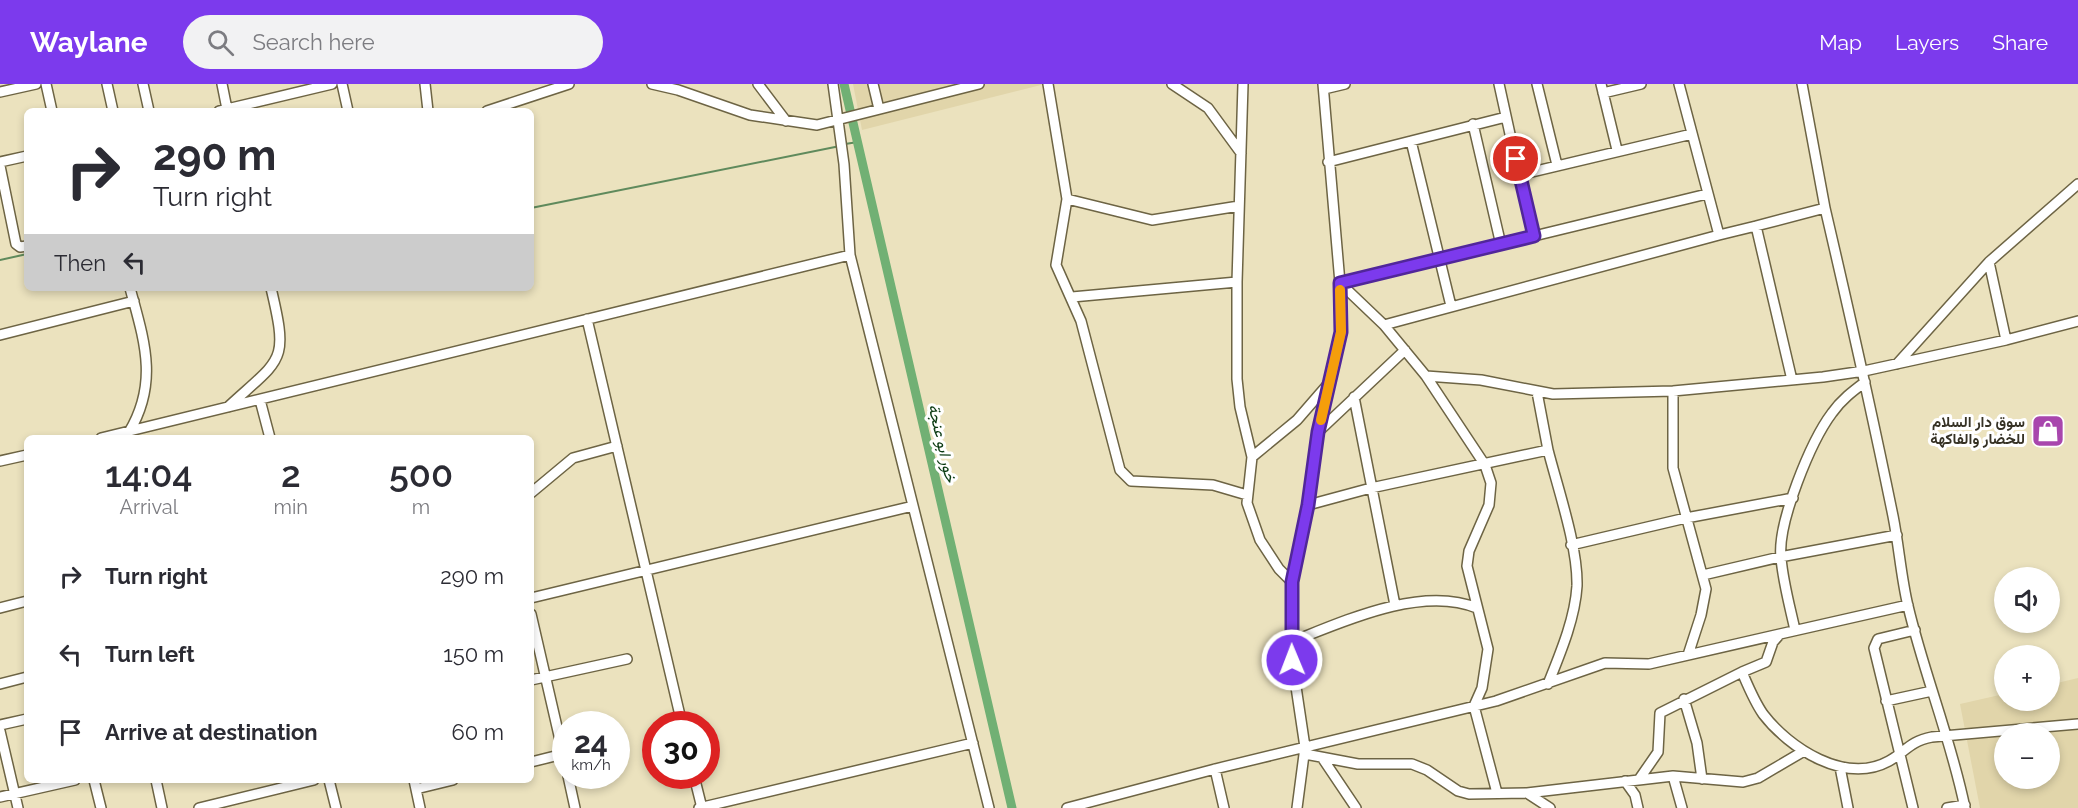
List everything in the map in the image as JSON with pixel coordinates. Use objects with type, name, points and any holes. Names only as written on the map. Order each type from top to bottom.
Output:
[{"type":"street","points":[[0,92],[36,84]]},
{"type":"street","points":[[46,84],[51,108]]},
{"type":"street","points":[[107,84],[112,108]]},
{"type":"street","points":[[143,84],[148,108]]},
{"type":"street","points":[[222,84],[223,108]]},
{"type":"street","points":[[248,108],[332,84]]},
{"type":"street","points":[[342,84],[347,108]]},
{"type":"street","points":[[425,84],[428,108]]},
{"type":"street","points":[[496,108],[569,84]]},
{"type":"street","points":[[652,84],[678,90],[750,115],[817,124],[980,84]]},
{"type":"street","points":[[758,84],[786,121]]},
{"type":"street","points":[[832,84],[842,119],[849,255],[988,808]]},
{"type":"street","points":[[873,84],[879,109]]},
{"type":"street","points":[[1048,84],[1067,199],[1056,265],[1072,297],[1095,369],[1118,466],[1126,479],[1142,483],[1213,485],[1247,495]]},
{"type":"street","points":[[1172,84],[1208,108],[1241,153]]},
{"type":"street","points":[[1243,84],[1237,282],[1237,379],[1240,407],[1252,457],[1247,495],[1249,514],[1260,540],[1279,569],[1292,582]]},
{"type":"street","points":[[1297,808],[1305,750],[1291,642],[1292,582],[1308,505],[1318,432],[1332,381],[1341,332],[1340,283],[1328,162],[1324,86],[1345,84]]},
{"type":"street","points":[[1499,84],[1534,236]]},
{"type":"street","points":[[1537,84],[1557,165]]},
{"type":"street","points":[[1617,150],[1602,89],[1641,84]]},
{"type":"street","points":[[1679,84],[1719,235]]},
{"type":"street","points":[[1802,84],[1825,208],[1864,371],[1897,535],[1908,605],[1932,691],[1948,735],[1965,806],[1947,808]]},
{"type":"street","points":[[1328,162],[1506,117]]},
{"type":"street","points":[[1473,124],[1501,245]]},
{"type":"street","points":[[1519,175],[1692,134]]},
{"type":"street","points":[[1411,141],[1451,306]]},
{"type":"street","points":[[24,157],[0,164],[16,244],[24,246]]},
{"type":"street","points":[[1897,364],[1989,262],[2078,184]]},
{"type":"street","points":[[1340,283],[1707,194]]},
{"type":"street","points":[[1067,199],[1152,220],[1239,206]]},
{"type":"street","points":[[1384,325],[1825,208]]},
{"type":"street","points":[[1756,226],[1792,380]]},
{"type":"street","points":[[115,435],[849,255]]},
{"type":"street","points":[[1989,262],[2006,340]]},
{"type":"street","points":[[1072,297],[1237,282]]},
{"type":"street","points":[[1340,283],[1384,325],[1426,376],[1485,465],[1491,483],[1489,505],[1469,551],[1467,566],[1487,637],[1488,660],[1474,706],[1497,793]]},
{"type":"street","points":[[129,432],[142,406],[147,380],[145,348],[131,291]]},
{"type":"street","points":[[227,408],[273,366],[279,357],[281,335],[272,291]]},
{"type":"street","points":[[0,335],[134,301]]},
{"type":"street","points":[[587,320],[679,711]]},
{"type":"street","points":[[1426,376],[1481,380],[1537,392],[1596,394],[1673,391],[1864,371],[2006,340],[2078,321]]},
{"type":"street","points":[[1318,432],[1405,350]]},
{"type":"street","points":[[1252,457],[1297,420],[1332,381]]},
{"type":"street","points":[[1795,630],[1780,557],[1786,520],[1810,450],[1832,411],[1850,393],[1866,382]]},
{"type":"street","points":[[1673,391],[1671,457],[1703,575],[1705,598],[1688,655]]},
{"type":"street","points":[[1537,392],[1576,569],[1574,603],[1548,684]]},
{"type":"street","points":[[1354,397],[1395,605]]},
{"type":"street","points":[[260,400],[269,435]]},
{"type":"street","points":[[534,490],[573,458],[616,446]]},
{"type":"street","points":[[1308,505],[1371,488],[1548,450]]},
{"type":"street","points":[[0,462],[24,456]]},
{"type":"street","points":[[1571,545],[1686,518],[1793,498]]},
{"type":"street","points":[[534,597],[913,506]]},
{"type":"street","points":[[1703,575],[1780,557],[1897,535]]},
{"type":"street","points":[[0,608],[24,602]]},
{"type":"street","points":[[1291,642],[1395,605],[1447,602],[1464,603],[1477,608]]},
{"type":"street","points":[[1067,808],[1521,694],[1605,663],[1650,664],[1908,605]]},
{"type":"street","points":[[534,628],[553,711]]},
{"type":"street","points":[[1913,808],[1886,701],[1875,642],[1915,630]]},
{"type":"street","points":[[1640,778],[1658,752],[1660,713],[1684,699],[1767,662],[1773,642],[1780,634]]},
{"type":"street","points":[[534,679],[627,659]]},
{"type":"street","points":[[1742,672],[1764,715],[1804,751],[1840,767],[1860,768],[1888,762],[1917,740],[1948,735],[2078,724]]},
{"type":"street","points":[[0,684],[24,678]]},
{"type":"street","points":[[1886,701],[1932,691]]},
{"type":"street","points":[[1684,699],[1697,743],[1702,779]]},
{"type":"street","points":[[0,725],[24,719]]},
{"type":"street","points":[[0,731],[18,808]]},
{"type":"street","points":[[697,789],[701,808],[973,743]]},
{"type":"street","points":[[1305,750],[1323,759],[1358,764],[1412,764],[1426,770],[1458,791],[1469,794],[1527,793],[1640,778],[1673,776],[1743,782],[1758,778],[1804,751]]},
{"type":"street","points":[[534,761],[552,757]]},
{"type":"street","points":[[1323,759],[1356,808]]},
{"type":"street","points":[[1840,767],[1848,808]]},
{"type":"street","points":[[1215,769],[1228,807]]},
{"type":"street","points":[[1673,776],[1682,808]]},
{"type":"street","points":[[1625,781],[1635,795],[1638,808]]},
{"type":"street","points":[[0,797],[62,783]]},
{"type":"street","points":[[95,783],[101,808]]},
{"type":"street","points":[[157,783],[162,808]]},
{"type":"street","points":[[199,808],[302,783]]},
{"type":"street","points":[[331,783],[336,808]]},
{"type":"street","points":[[415,784],[420,808]]},
{"type":"street","points":[[571,789],[575,808]]},
{"type":"street","points":[[1527,793],[1550,808]]},
{"type":"shaded area","points":[[853,84],[1045,84],[862,130]]},
{"type":"shaded area","points":[[2078,678],[2078,808],[1980,808],[1960,704],[1994,696],[1994,711],[2060,711],[2060,682]]},
{"type":"waterway","name":"خور ابو عنجة","points":[[844,84],[1012,808]]},
{"type":"waterway","points":[[845,144],[858,142]]},
{"type":"waterway","points":[[534,207],[840,146]]},
{"type":"waterway","points":[[0,260],[24,255]]},
{"type":"slow traffic","points":[[1321,420],[1336,363],[1341,332],[1340,290]]},
{"type":"place","name":"سوق دار السلام للخضار والفاكهة","points":[[2048,431]]},
{"type":"route","points":[[1292,660],[1292,582],[1308,505],[1318,432],[1332,381],[1341,332],[1340,283],[1534,236],[1516,159]]}]
